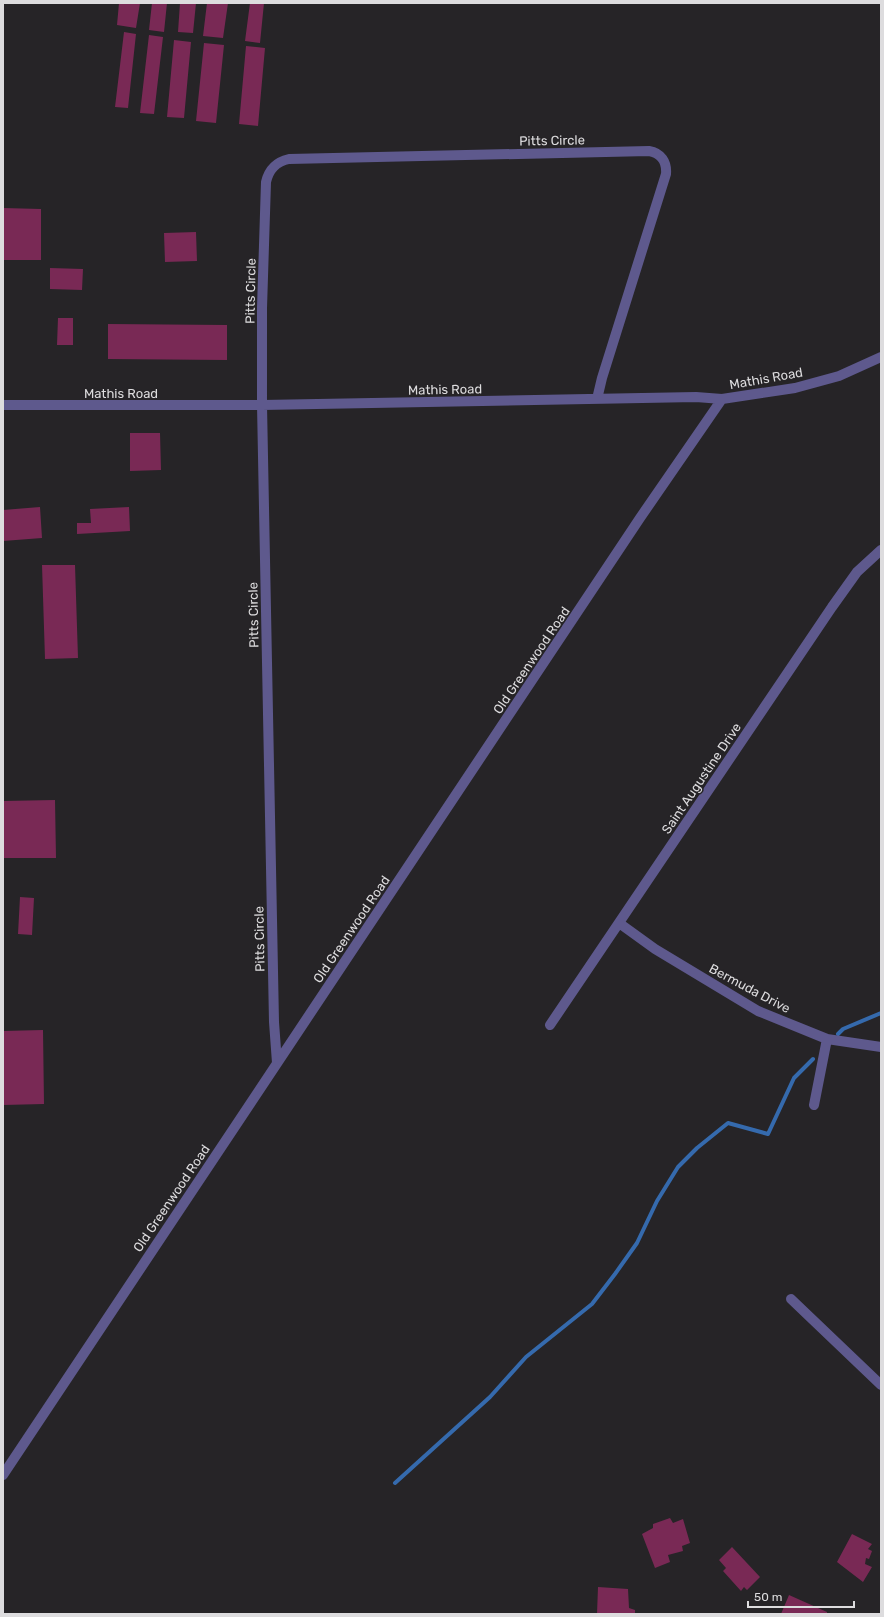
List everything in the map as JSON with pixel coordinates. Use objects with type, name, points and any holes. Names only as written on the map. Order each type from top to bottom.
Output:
[{"type":"street","name":"Pitts Circle","points":[[277,1063],[274,1014],[262,406],[262,308],[266,182],[267,175],[272,167],[277,163],[289,160],[653,152],[663,158],[666,165],[666,174],[602,378],[597,400]]},
{"type":"street","name":"Mathis Road","points":[[3,405],[262,406],[696,397],[722,399],[795,388],[839,376],[881,356]]},
{"type":"street","name":"Old Greenwood Road","points":[[3,1475],[640,518],[722,399]]},
{"type":"street","name":"Saint Augustine Drive","points":[[550,1026],[832,607],[857,572],[881,550]]},
{"type":"street","name":"Bermuda Drive","points":[[620,923],[655,949],[758,1010],[827,1039],[881,1047]]},
{"type":"street","points":[[814,1105],[827,1039]]},
{"type":"street","points":[[791,1299],[881,1385]]},
{"type":"building","points":[[119,3],[140,3],[136,28],[117,25]]},
{"type":"building","points":[[152,3],[167,3],[164,32],[149,30]]},
{"type":"building","points":[[180,3],[196,3],[193,33],[178,32]]},
{"type":"building","points":[[207,3],[228,3],[223,38],[203,36]]},
{"type":"building","points":[[250,3],[264,3],[260,43],[245,41]]},
{"type":"building","points":[[124,32],[136,34],[128,108],[115,107]]},
{"type":"building","points":[[149,35],[163,37],[154,114],[140,113]]},
{"type":"building","points":[[174,40],[191,42],[184,118],[167,117]]},
{"type":"building","points":[[204,43],[224,45],[216,123],[196,121]]},
{"type":"building","points":[[246,46],[265,48],[258,126],[239,124]]},
{"type":"building","points":[[3,208],[41,209],[41,260],[3,260]]},
{"type":"building","points":[[196,232],[197,261],[165,262],[164,233]]},
{"type":"building","points":[[50,268],[83,269],[82,290],[50,289]]},
{"type":"building","points":[[58,318],[73,318],[73,345],[57,345]]},
{"type":"building","points":[[108,324],[227,325],[227,360],[108,359]]},
{"type":"building","points":[[130,433],[160,433],[161,470],[130,471]]},
{"type":"building","points":[[40,507],[42,538],[3,541],[3,510]]},
{"type":"building","points":[[129,507],[130,531],[77,534],[77,523],[91,523],[90,509]]},
{"type":"building","points":[[42,565],[75,565],[78,658],[45,659]]},
{"type":"building","points":[[55,800],[56,858],[3,858],[3,801]]},
{"type":"building","points":[[20,897],[34,898],[32,935],[18,934]]},
{"type":"building","points":[[43,1030],[44,1104],[3,1105],[3,1031]]},
{"type":"building","points":[[670,1518],[673,1523],[683,1519],[690,1543],[682,1546],[683,1551],[668,1555],[670,1562],[655,1568],[642,1534],[653,1528],[653,1524]]},
{"type":"building","points":[[852,1534],[872,1544],[868,1549],[872,1551],[869,1559],[866,1558],[865,1564],[872,1567],[863,1582],[837,1562]]},
{"type":"building","points":[[732,1547],[760,1577],[747,1590],[744,1587],[741,1591],[723,1571],[726,1568],[719,1560]]},
{"type":"building","points":[[598,1587],[628,1589],[629,1608],[635,1610],[635,1614],[597,1614]]},
{"type":"building","points":[[789,1595],[827,1612],[827,1614],[781,1614]]},
{"type":"waterway","points":[[838,1034],[843,1029],[881,1013]]},
{"type":"waterway","points":[[395,1483],[490,1397],[526,1357],[592,1304],[637,1243],[657,1201],[678,1167],[697,1148],[728,1123],[768,1134],[794,1078],[813,1059]]}]
